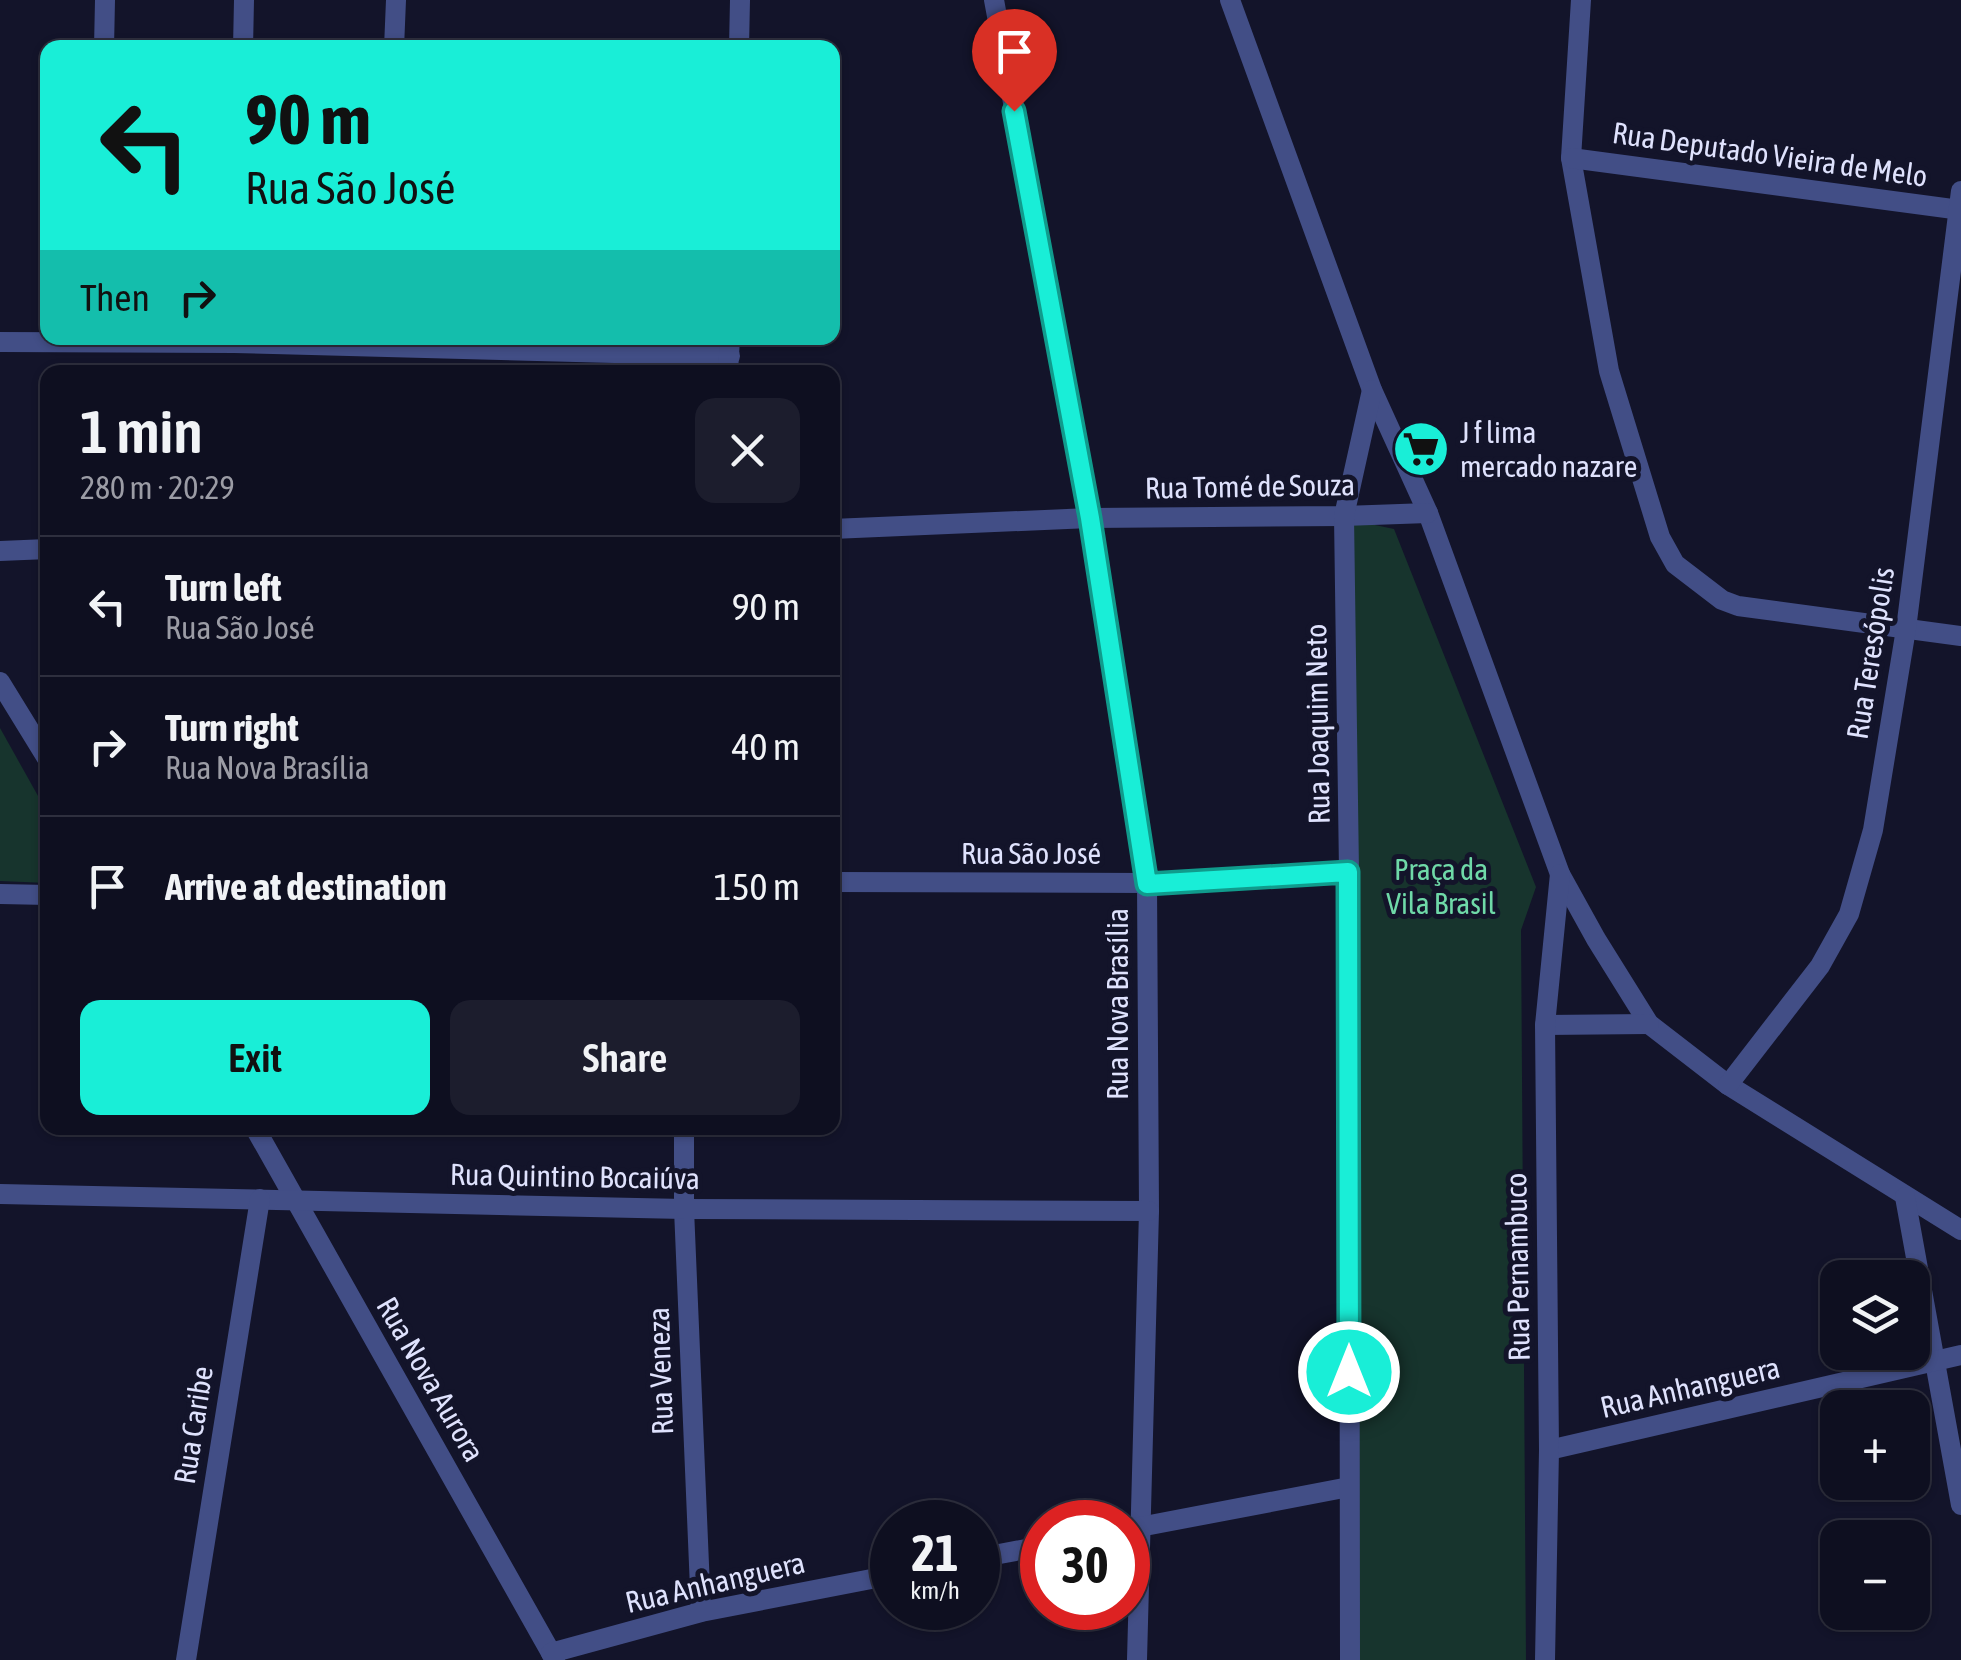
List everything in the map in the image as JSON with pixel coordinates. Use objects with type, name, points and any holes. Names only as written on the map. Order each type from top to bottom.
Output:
[{"type":"street","points":[[104,40],[106,0]]},
{"type":"street","points":[[243,40],[244,0]]},
{"type":"street","points":[[394,40],[396,0]]},
{"type":"street","points":[[739,40],[740,0]]},
{"type":"street","name":"Rua Nova Brasília","points":[[994,0],[1090,518],[1147,884],[1148,1211],[1134,1500]]},
{"type":"street","points":[[1230,0],[1372,390],[1428,513],[1560,874],[1596,939],[1649,1024],[1728,1085],[1961,1230]]},
{"type":"street","points":[[1581,0],[1571,158],[1609,370],[1660,537],[1675,564],[1722,600],[1738,606],[1961,636]]},
{"type":"street","name":"Rua Deputado Vieira de Melo","points":[[1571,158],[1960,203]]},
{"type":"street","name":"Rua Teresópolis","points":[[1728,1085],[1820,966],[1849,914],[1873,830],[1906,630],[1960,203]]},
{"type":"street","points":[[0,342],[40,341]]},
{"type":"street","points":[[462,345],[729,355]]},
{"type":"street","name":"Rua Joaquim Neto","points":[[1350,1660],[1344,516],[1372,390]]},
{"type":"street","name":"Rua Tomé de Souza","points":[[840,529],[1090,518],[1428,513]]},
{"type":"street","points":[[0,551],[40,549]]},
{"type":"street","points":[[0,682],[40,747]]},
{"type":"street","name":"Rua São José","points":[[840,882],[1147,884],[1348,872]]},
{"type":"street","name":"Rua Pernambuco","points":[[1545,1660],[1549,1450],[1545,1024],[1560,874]]},
{"type":"street","points":[[0,894],[40,895]]},
{"type":"street","points":[[1545,1024],[1649,1024]]},
{"type":"street","name":"Rua Nova Aurora","points":[[260,1135],[553,1656]]},
{"type":"street","name":"Rua Veneza","points":[[684,1135],[700,1612]]},
{"type":"street","name":"Rua Quintino Bocaiúva","points":[[0,1194],[684,1209],[1148,1211]]},
{"type":"street","points":[[1905,1197],[1961,1505]]},
{"type":"street","name":"Rua Caribe","points":[[186,1660],[260,1199]]},
{"type":"street","name":"Rua Anhanguera","points":[[1549,1450],[1961,1355]]},
{"type":"street","points":[[1150,1525],[1349,1487]]},
{"type":"street","name":"Rua Anhanguera","points":[[553,1656],[700,1612],[870,1579]]},
{"type":"street","name":"Rua Nova Brasília","points":[[1136,1630],[1137,1660]]},
{"type":"green space","name":"Praça da Vila Brasil","points":[[1351,520],[1394,529],[1536,887],[1521,930],[1526,1660],[1353,1660]]},
{"type":"green space","points":[[0,728],[40,799],[40,883],[0,881]]},
{"type":"place","name":"J f lima mercado nazare","points":[[1421,449]]},
{"type":"route","points":[[1014,111],[1090,518],[1147,884],[1348,872],[1349,1372]]}]
